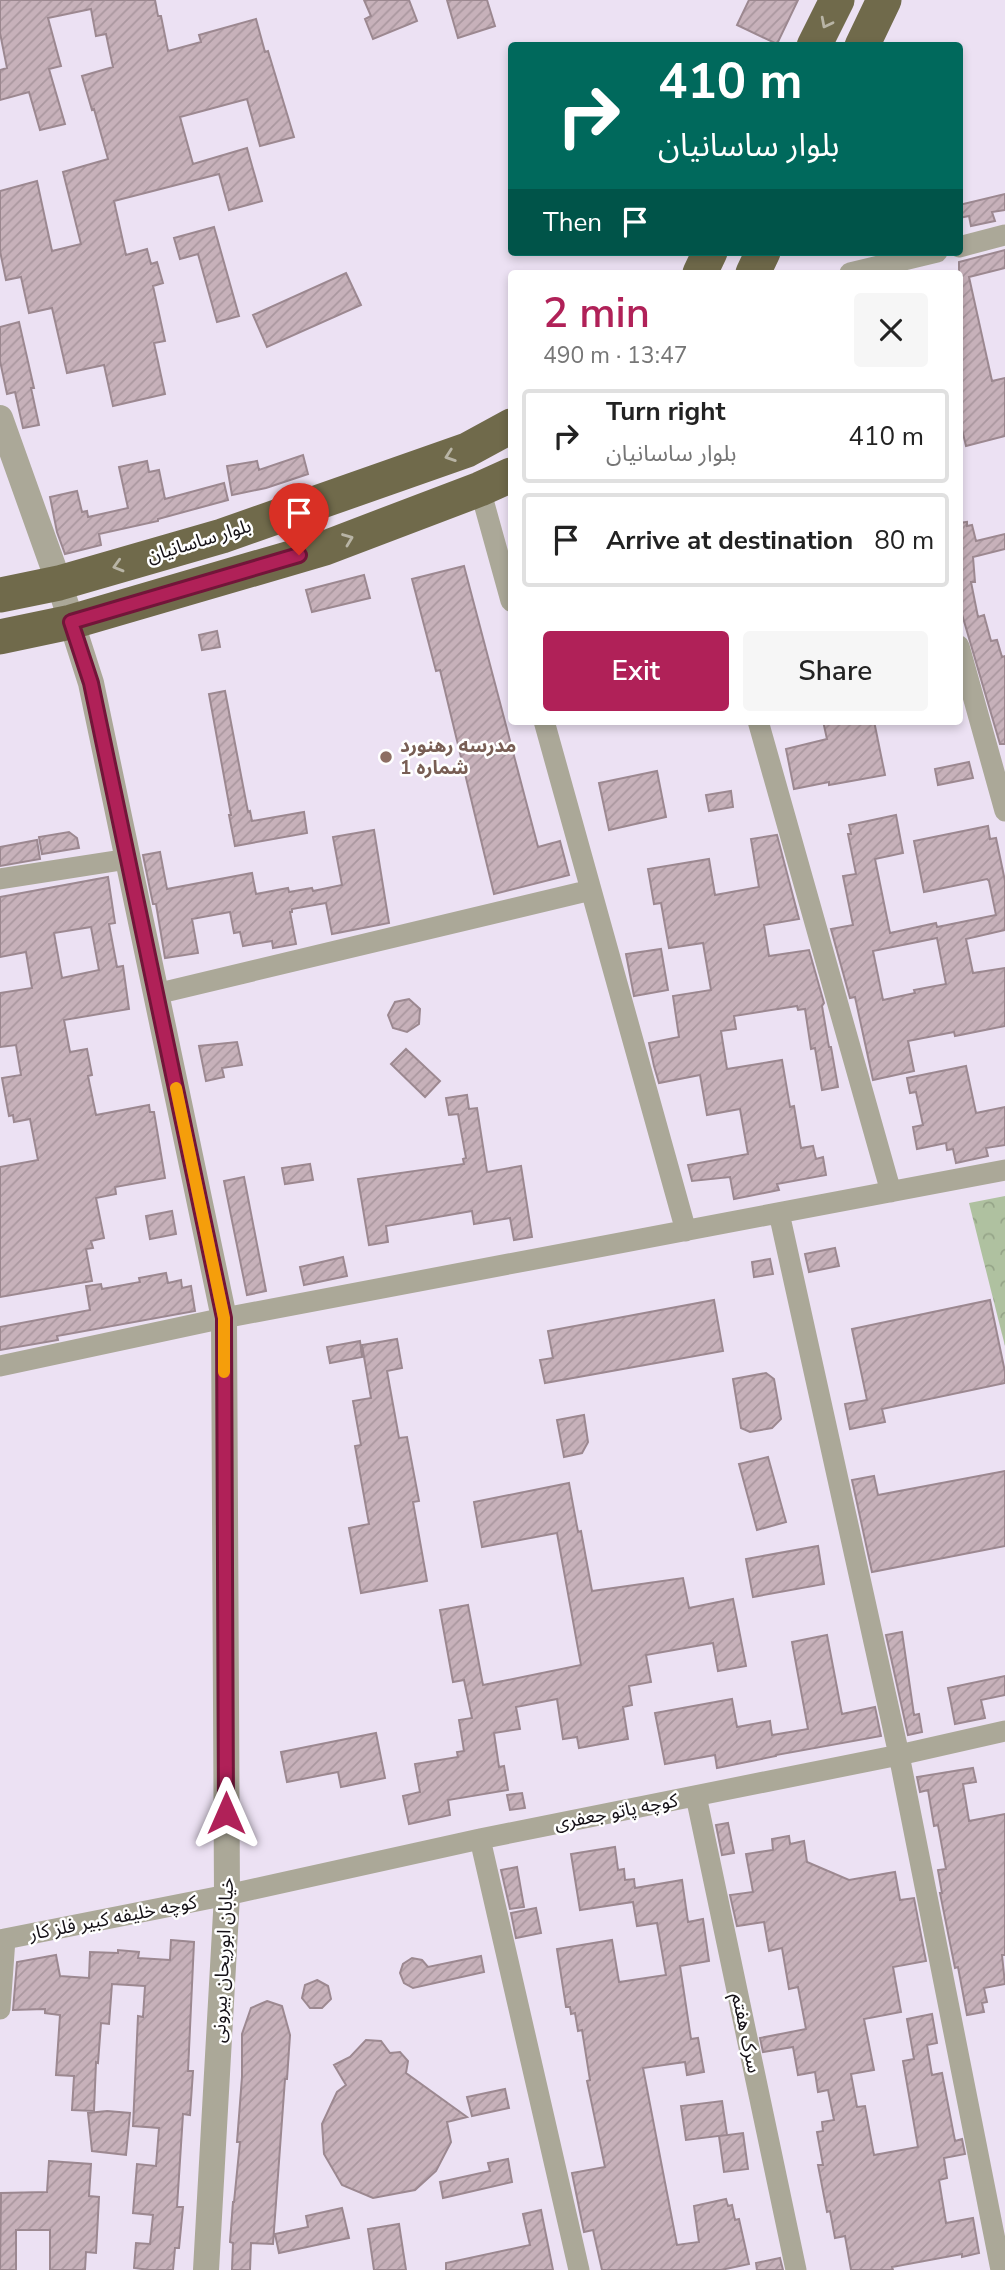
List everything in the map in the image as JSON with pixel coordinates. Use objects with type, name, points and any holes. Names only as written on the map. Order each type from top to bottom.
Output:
[{"type":"highway","points":[[816,42],[837,0]]},
{"type":"highway","points":[[864,42],[884,0]]},
{"type":"highway","name":"بلوار ساسانیان","points":[[0,595],[59,583],[234,531],[467,450],[508,428]]},
{"type":"highway","points":[[0,637],[71,622],[325,548],[508,476]]},
{"type":"street","points":[[963,246],[1005,235]]},
{"type":"street","points":[[865,270],[921,256]]},
{"type":"street","name":"خیابان ابوریحان بیرونی","points":[[0,418],[59,583],[91,683],[224,1318],[227,1895],[206,2270]]},
{"type":"street","points":[[480,489],[508,590]]},
{"type":"street","points":[[963,660],[1005,811]]},
{"type":"street","points":[[545,725],[686,1231]]},
{"type":"street","points":[[759,725],[891,1192]]},
{"type":"street","points":[[0,879],[128,859]]},
{"type":"street","points":[[156,993],[591,890]]},
{"type":"street","points":[[0,1366],[224,1318],[1005,1170]]},
{"type":"street","points":[[779,1213],[899,1755],[1002,2270]]},
{"type":"street","name":"کوچه پاتو جعفری","points":[[227,1895],[480,1839],[899,1755],[1005,1731]]},
{"type":"street","name":"سرک هفتم","points":[[696,1796],[796,2270]]},
{"type":"street","points":[[480,1839],[579,2270]]},
{"type":"street","name":"کوچه خلیفه کبیر فلز کار","points":[[2,1940],[227,1895]]},
{"type":"street","points":[[0,2009],[2,1940]]},
{"type":"green space","points":[[1005,1196],[1005,1346],[969,1203]]},
{"type":"building","points":[[0,0],[155,0],[168,51],[201,42],[199,35],[256,19],[294,137],[260,146],[247,99],[180,117],[193,164],[247,148],[262,201],[229,210],[219,174],[114,201],[126,255],[147,249],[151,264],[157,262],[163,283],[153,286],[165,341],[154,343],[165,394],[113,406],[104,365],[67,373],[52,308],[29,313],[21,277],[6,280],[0,251],[0,191],[37,181],[52,251],[81,244],[63,172],[108,159],[82,76],[113,67],[106,34],[96,36],[91,9],[48,18],[61,66],[49,69],[65,124],[40,130],[29,92],[0,100],[0,70],[7,68],[0,33]]},
{"type":"building","points":[[364,0],[409,0],[417,21],[373,39],[365,19],[371,16]]},
{"type":"building","points":[[447,0],[487,0],[495,26],[458,38]]},
{"type":"building","points":[[749,0],[798,0],[778,42],[737,25]]},
{"type":"building","points":[[1005,194],[1005,210],[992,212],[995,221],[971,226],[969,216],[963,217],[963,204]]},
{"type":"building","points":[[214,227],[239,316],[217,322],[198,254],[180,259],[174,238]]},
{"type":"building","points":[[1005,250],[1005,268],[969,277],[992,381],[1005,378],[1005,436],[966,446],[963,434],[963,270],[959,270],[959,262]]},
{"type":"building","points":[[346,273],[361,305],[267,347],[253,315]]},
{"type":"building","points":[[19,322],[34,388],[31,388],[39,425],[23,428],[15,392],[7,394],[0,361],[0,327]]},
{"type":"building","points":[[303,455],[308,474],[266,488],[232,495],[227,466],[257,461],[259,470]]},
{"type":"building","points":[[147,461],[149,472],[159,470],[165,499],[224,483],[228,500],[158,521],[99,534],[101,545],[65,554],[57,532],[50,497],[77,491],[82,512],[87,511],[88,517],[128,508],[119,467]]},
{"type":"building","points":[[963,522],[967,522],[967,526],[972,525],[976,541],[1005,534],[1005,549],[973,557],[975,582],[971,582],[978,617],[984,615],[991,641],[997,640],[1002,657],[1005,656],[1005,744],[1000,744],[963,618]]},
{"type":"building","points":[[464,566],[538,847],[560,841],[569,875],[494,894],[440,670],[436,671],[412,579]]},
{"type":"building","points":[[364,575],[370,598],[312,612],[306,590]]},
{"type":"building","points":[[217,631],[220,647],[202,650],[199,635]]},
{"type":"building","points":[[225,691],[252,821],[304,812],[307,833],[235,846],[209,694]]},
{"type":"building","points":[[824,725],[875,725],[885,775],[794,789],[786,749],[827,739]]},
{"type":"building","points":[[969,762],[973,778],[938,785],[935,769]]},
{"type":"building","points":[[657,771],[666,817],[609,830],[599,783]]},
{"type":"building","points":[[731,791],[733,807],[709,811],[706,795]]},
{"type":"building","points":[[896,815],[903,853],[875,859],[890,933],[936,923],[937,927],[996,915],[987,879],[924,892],[914,841],[988,826],[990,839],[996,838],[1005,881],[1005,930],[966,939],[973,973],[1005,968],[1005,1026],[955,1036],[954,1032],[908,1041],[914,1071],[873,1080],[855,997],[850,998],[831,929],[853,925],[843,876],[856,874],[848,834],[851,834],[849,825]],"holes":[[[937,938],[946,984],[883,1000],[873,951]]]},
{"type":"building","points":[[374,830],[389,923],[332,934],[326,903],[292,909],[290,912],[296,944],[273,948],[272,941],[243,946],[240,932],[234,933],[230,912],[192,919],[198,953],[165,958],[156,904],[153,904],[143,855],[160,852],[167,889],[252,873],[256,894],[288,888],[289,892],[312,888],[313,891],[342,885],[333,837]]},
{"type":"building","points":[[69,832],[77,838],[79,848],[42,854],[39,837]]},
{"type":"building","points":[[777,835],[799,919],[764,925],[769,956],[809,950],[824,1003],[822,1006],[838,1087],[822,1090],[815,1048],[811,1049],[805,1009],[798,1010],[797,1006],[734,1016],[736,1029],[721,1031],[727,1069],[782,1060],[801,1148],[813,1146],[816,1159],[823,1157],[826,1175],[777,1184],[779,1190],[734,1199],[730,1177],[692,1181],[688,1165],[748,1154],[740,1109],[707,1115],[700,1075],[659,1083],[654,1066],[649,1043],[679,1037],[673,996],[711,990],[703,943],[669,948],[661,903],[654,904],[648,869],[709,859],[715,895],[759,887],[751,839]]},
{"type":"building","points":[[37,840],[40,859],[0,866],[0,847]]},
{"type":"building","points":[[108,877],[115,923],[109,924],[117,967],[123,966],[129,1009],[64,1020],[70,1052],[87,1049],[92,1075],[88,1076],[96,1115],[149,1105],[150,1112],[154,1112],[165,1178],[115,1187],[116,1194],[96,1198],[104,1238],[91,1241],[93,1248],[86,1249],[92,1281],[0,1297],[0,1167],[38,1160],[30,1119],[14,1122],[13,1115],[9,1116],[2,1078],[21,1075],[16,1045],[0,1047],[0,993],[32,988],[26,952],[0,957],[0,897]],"holes":[[[91,927],[99,970],[62,978],[54,933]]]},
{"type":"building","points":[[661,949],[668,990],[634,996],[626,954]]},
{"type":"building","points":[[409,999],[420,1009],[419,1024],[407,1032],[393,1028],[388,1015],[395,1002]]},
{"type":"building","points":[[237,1042],[242,1065],[222,1068],[224,1077],[206,1081],[199,1046]]},
{"type":"building","points":[[406,1049],[440,1081],[425,1097],[391,1064]]},
{"type":"building","points":[[966,1066],[976,1113],[1005,1107],[1005,1145],[986,1148],[988,1156],[956,1163],[953,1149],[947,1150],[946,1143],[917,1149],[913,1127],[923,1125],[916,1092],[910,1093],[907,1078]]},
{"type":"building","points":[[467,1095],[469,1109],[477,1108],[487,1172],[521,1166],[532,1237],[514,1240],[510,1218],[474,1224],[472,1211],[386,1226],[388,1242],[369,1245],[358,1179],[464,1164],[463,1159],[466,1158],[458,1114],[449,1115],[446,1098]]},
{"type":"building","points":[[310,1164],[313,1180],[285,1184],[282,1168]]},
{"type":"building","points":[[244,1177],[266,1291],[247,1295],[224,1181]]},
{"type":"building","points":[[172,1211],[176,1234],[150,1239],[146,1216]]},
{"type":"building","points":[[835,1248],[839,1266],[809,1272],[805,1254]]},
{"type":"building","points":[[343,1257],[347,1276],[304,1285],[300,1267]]},
{"type":"building","points":[[770,1259],[773,1274],[754,1277],[752,1262]]},
{"type":"building","points":[[166,1273],[168,1283],[181,1280],[182,1288],[191,1286],[195,1311],[57,1336],[58,1340],[0,1350],[0,1327],[90,1310],[86,1286],[101,1284],[102,1289],[140,1282],[139,1278]]},
{"type":"building","points":[[714,1300],[723,1351],[545,1383],[540,1360],[553,1358],[548,1331]]},
{"type":"building","points":[[990,1300],[1005,1383],[882,1409],[885,1422],[850,1429],[845,1404],[867,1400],[852,1329]]},
{"type":"building","points":[[397,1339],[402,1368],[387,1371],[399,1438],[407,1437],[419,1501],[413,1502],[427,1581],[361,1593],[349,1528],[369,1524],[355,1446],[361,1445],[353,1401],[371,1398],[362,1345]]},
{"type":"building","points":[[360,1341],[362,1357],[330,1363],[327,1347]]},
{"type":"building","points":[[766,1373],[774,1379],[781,1419],[772,1428],[750,1432],[741,1428],[733,1379]]},
{"type":"building","points":[[584,1415],[588,1442],[582,1453],[564,1457],[557,1420]]},
{"type":"building","points":[[768,1457],[786,1522],[757,1530],[739,1464]]},
{"type":"building","points":[[1005,1471],[1005,1546],[872,1572],[852,1480],[874,1476],[878,1495]]},
{"type":"building","points":[[569,1483],[592,1591],[683,1578],[689,1608],[733,1599],[746,1666],[718,1671],[713,1643],[646,1655],[651,1682],[629,1686],[632,1705],[623,1707],[628,1739],[579,1748],[577,1737],[563,1739],[557,1699],[516,1707],[520,1729],[494,1733],[499,1767],[504,1766],[508,1790],[448,1800],[450,1815],[409,1824],[403,1796],[420,1792],[415,1764],[458,1757],[457,1752],[464,1751],[459,1720],[472,1718],[464,1680],[453,1682],[440,1610],[468,1605],[483,1685],[581,1665],[557,1533],[482,1547],[474,1502]]},
{"type":"building","points":[[818,1546],[824,1584],[753,1597],[746,1559]]},
{"type":"building","points":[[902,1632],[914,1715],[919,1714],[922,1732],[908,1735],[886,1635]]},
{"type":"building","points":[[827,1635],[842,1714],[875,1707],[881,1736],[717,1768],[715,1755],[665,1764],[655,1713],[732,1699],[737,1727],[770,1721],[772,1735],[808,1729],[792,1642]]},
{"type":"building","points":[[1005,1676],[1005,1695],[981,1700],[985,1718],[955,1724],[948,1688]]},
{"type":"building","points":[[376,1733],[385,1778],[341,1787],[338,1772],[287,1782],[281,1752]]},
{"type":"building","points":[[973,1768],[976,1782],[963,1784],[969,1821],[1005,1814],[1005,1955],[1002,1955],[1005,1984],[984,1988],[987,2002],[982,2003],[984,2012],[967,2015],[940,1893],[938,1870],[946,1869],[938,1825],[934,1826],[928,1790],[920,1792],[917,1777]]},
{"type":"building","points":[[522,1793],[525,1808],[510,1810],[507,1795]]},
{"type":"building","points":[[728,1823],[734,1853],[722,1855],[716,1825]]},
{"type":"building","points":[[789,1836],[790,1844],[804,1841],[807,1862],[849,1880],[895,1872],[900,1900],[914,1898],[926,1961],[893,1967],[901,2012],[864,2019],[874,2070],[851,2074],[857,2107],[865,2106],[874,2155],[918,2147],[903,2061],[914,2059],[907,2019],[932,2014],[937,2043],[927,2045],[932,2075],[942,2073],[955,2141],[962,2139],[965,2154],[944,2158],[947,2178],[939,2180],[946,2223],[973,2218],[979,2253],[892,2267],[893,2270],[851,2270],[845,2236],[835,2238],[818,2165],[823,2165],[817,2132],[823,2131],[822,2122],[834,2120],[828,2090],[818,2092],[815,2072],[798,2075],[793,2047],[763,2052],[760,2038],[806,2029],[798,1987],[789,1989],[782,1948],[769,1951],[764,1922],[737,1926],[730,1895],[753,1892],[746,1854],[773,1850],[772,1839]]},
{"type":"building","points":[[615,1847],[618,1870],[624,1869],[625,1880],[634,1879],[635,1888],[682,1880],[688,1922],[703,1919],[709,1961],[680,1966],[691,2039],[698,2038],[704,2072],[687,2075],[685,2062],[643,2068],[677,2245],[699,2242],[694,2206],[726,2199],[728,2206],[732,2205],[735,2220],[739,2219],[749,2264],[721,2270],[602,2270],[593,2230],[584,2232],[572,2173],[605,2167],[587,2081],[590,2080],[582,2030],[578,2031],[575,2013],[571,2014],[570,2007],[566,2007],[557,1949],[612,1940],[619,1982],[666,1975],[657,1923],[637,1926],[633,1902],[580,1910],[571,1854]]},
{"type":"building","points":[[517,1867],[524,1907],[510,1909],[501,1870]]},
{"type":"building","points":[[536,1908],[541,1933],[516,1938],[511,1913]]},
{"type":"building","points":[[171,1940],[194,1942],[188,2071],[193,2071],[190,2115],[183,2114],[177,2207],[183,2207],[179,2248],[175,2248],[173,2270],[150,2270],[134,2268],[136,2243],[150,2244],[153,2215],[133,2213],[137,2164],[156,2166],[159,2128],[133,2126],[138,2016],[143,2017],[145,1986],[112,1984],[109,2024],[101,2023],[94,2111],[72,2110],[74,2076],[56,2075],[60,2015],[45,2013],[45,2009],[13,2010],[17,1962],[56,1955],[60,1976],[89,1978],[90,1952],[139,1952],[138,1958],[170,1960]]},
{"type":"building","points":[[481,1956],[484,1972],[413,1988],[404,1983],[400,1973],[403,1964],[412,1958],[422,1960],[428,1967]]},
{"type":"building","points":[[317,1980],[328,1986],[331,1999],[322,2008],[310,2008],[302,1998],[305,1985]]},
{"type":"building","points":[[267,2001],[282,2006],[290,2035],[273,2244],[251,2243],[250,2270],[232,2270],[233,2243],[230,2242],[240,2142],[237,2142],[242,2034],[251,2008]]},
{"type":"building","points":[[366,2040],[381,2041],[390,2053],[400,2052],[408,2061],[406,2073],[467,2117],[447,2122],[451,2142],[436,2171],[415,2190],[373,2198],[342,2185],[324,2154],[322,2124],[337,2092],[346,2085],[334,2065],[350,2057]]},
{"type":"building","points":[[505,2089],[509,2108],[472,2116],[467,2097]]},
{"type":"building","points":[[722,2101],[727,2135],[686,2140],[681,2106]]},
{"type":"building","points":[[88,2113],[130,2113],[126,2155],[92,2151]]},
{"type":"building","points":[[743,2133],[748,2169],[724,2172],[719,2136]]},
{"type":"building","points":[[508,2159],[512,2182],[443,2198],[440,2182],[490,2171],[488,2163]]},
{"type":"building","points":[[49,2161],[91,2164],[89,2196],[99,2197],[96,2253],[86,2252],[85,2270],[50,2270],[50,2230],[16,2230],[16,2270],[0,2270],[1,2193],[47,2192]]},
{"type":"building","points":[[342,2208],[349,2238],[279,2253],[275,2234],[308,2227],[306,2216]]},
{"type":"building","points":[[541,2210],[553,2270],[446,2270],[446,2263],[530,2245],[523,2214]]},
{"type":"building","points":[[399,2224],[406,2270],[374,2270],[368,2229]]},
{"type":"building","points":[[780,2258],[783,2270],[757,2270],[756,2263]]},
{"type":"slow traffic","points":[[176,1088],[224,1318],[224,1372]]},
{"type":"place","name":"مدرسه رهنورد شماره 1","points":[[386,757]]},
{"type":"route","points":[[226,1813],[224,1318],[91,683],[71,622],[299,555]]}]
